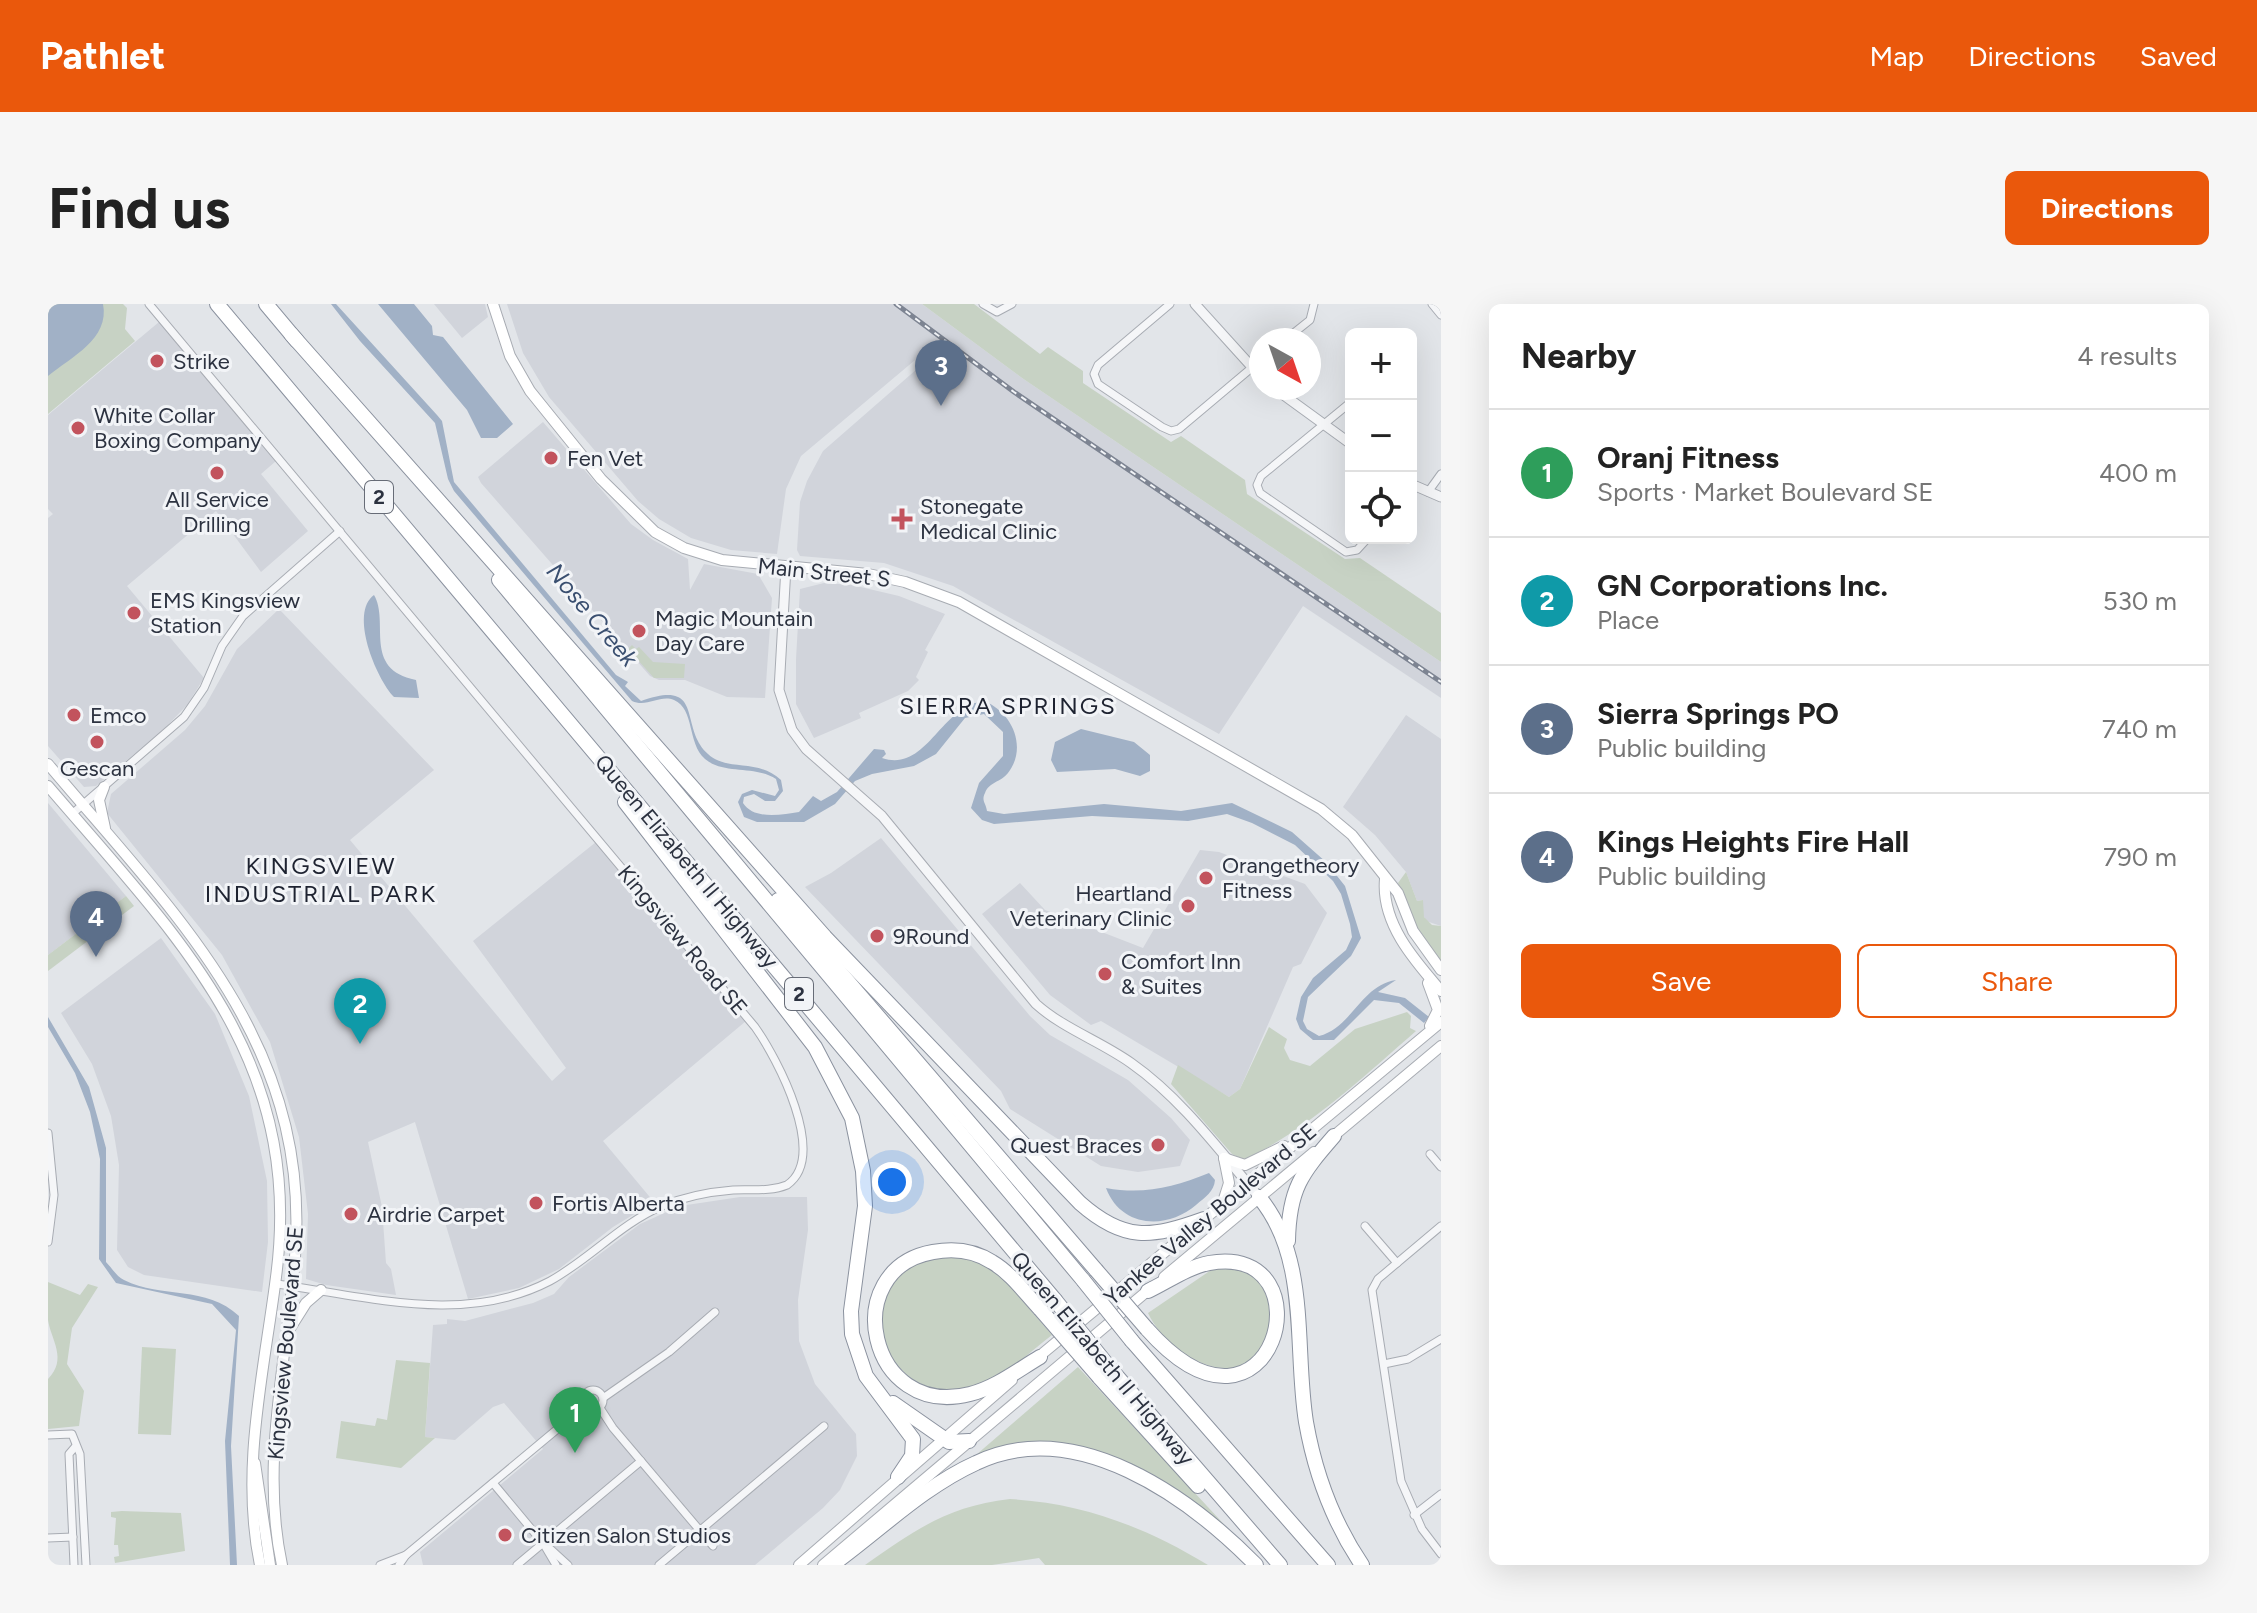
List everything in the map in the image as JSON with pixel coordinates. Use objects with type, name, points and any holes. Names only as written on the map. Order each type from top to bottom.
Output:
[{"type":"highway","name":"Queen Elizabeth II Highway","points":[[217,304],[1055,1300],[1104,1372],[1280,1565]]},
{"type":"highway","name":"Queen Elizabeth II Highway","points":[[266,304],[1132,1341],[1328,1565]]},
{"type":"highway","points":[[291,334],[825,937],[1080,1203],[1111,1227],[1144,1234],[1168,1232],[1204,1219]]},
{"type":"highway","points":[[586,684],[692,800],[1147,1329],[1190,1368],[1226,1376],[1251,1367],[1267,1353],[1277,1334],[1279,1317],[1275,1298],[1263,1279],[1251,1269],[1232,1262],[1199,1266],[1148,1291]]},
{"type":"highway","points":[[541,690],[799,1024],[837,1084],[852,1118],[863,1171],[864,1231],[851,1311],[852,1334],[859,1361],[914,1445],[912,1456],[898,1477]]},
{"type":"highway","points":[[1334,1136],[1295,1186],[1289,1212],[1288,1249],[1311,1448],[1330,1505],[1362,1565]]},
{"type":"highway","points":[[1259,1197],[1277,1220],[1288,1249]]},
{"type":"highway","points":[[1040,1357],[980,1391],[939,1397],[918,1391],[892,1372],[880,1354],[874,1328],[881,1292],[894,1273],[914,1258],[936,1251],[973,1253],[992,1261],[1104,1372],[1272,1565]]},
{"type":"highway","points":[[883,1396],[943,1439],[954,1444],[969,1441]]},
{"type":"highway","points":[[832,1565],[952,1475],[981,1460],[1034,1450],[1093,1458],[1149,1482],[1201,1515],[1256,1565]]},
{"type":"main road","name":"Main Street S","points":[[493,304],[510,356],[530,391],[634,515],[655,532],[704,556],[737,563],[888,578],[959,602],[1321,809],[1365,849],[1398,893],[1413,931],[1440,969]]},
{"type":"main road","name":"Kingsview Boulevard SE","points":[[48,764],[209,956],[257,1042],[279,1103],[290,1156],[296,1224],[273,1491],[282,1565]]},
{"type":"main road","name":"Kingsview Boulevard SE","points":[[48,786],[195,962],[221,1000],[245,1047],[269,1118],[278,1164],[281,1209],[276,1284],[253,1454],[258,1561]]},
{"type":"main road","points":[[104,787],[100,808],[107,833]]},
{"type":"main road","name":"Main Street S","points":[[1385,879],[1386,899],[1395,926],[1417,964],[1441,991]]},
{"type":"main road","points":[[1417,964],[1438,1010],[1420,1037]]},
{"type":"main road","name":"Yankee Valley Boulevard SE","points":[[799,1565],[898,1477],[1441,1022]]},
{"type":"main road","name":"Yankee Valley Boulevard SE","points":[[823,1565],[1438,1049]]},
{"type":"main road","points":[[1224,1158],[1238,1164],[1253,1163],[1309,1131]]},
{"type":"main road","points":[[1222,1204],[1229,1183],[1224,1158]]},
{"type":"main road","points":[[286,1336],[306,1303],[321,1290]]},
{"type":"main road","points":[[253,1454],[270,1565]]},
{"type":"street","name":"Kingsview Road SE","points":[[149,304],[755,1027],[776,1060],[791,1096],[799,1127],[803,1160],[793,1181],[781,1187],[712,1192],[663,1206],[617,1231],[557,1277],[500,1300],[439,1306],[276,1284]]},
{"type":"street","points":[[983,304],[997,312],[1012,304]]},
{"type":"street","points":[[1170,304],[1098,365],[1094,374],[1098,384],[1162,427],[1175,431],[1249,370]]},
{"type":"street","points":[[1195,304],[1249,366]]},
{"type":"street","points":[[1299,328],[1314,315],[1314,304]]},
{"type":"street","points":[[1432,304],[1441,315]]},
{"type":"street","points":[[1290,400],[1345,440]]},
{"type":"street","points":[[1345,407],[1261,476],[1258,490],[1346,552],[1357,550],[1362,544]]},
{"type":"street","points":[[1428,492],[1441,474]]},
{"type":"street","points":[[1417,487],[1441,497]]},
{"type":"street","points":[[72,814],[184,717],[243,616],[340,531]]},
{"type":"street","points":[[786,567],[781,703],[799,741],[882,816],[1036,1004],[1066,1027],[1124,1058],[1158,1084],[1259,1197]]},
{"type":"street","points":[[48,1133],[54,1195],[48,1242]]},
{"type":"street","points":[[1430,1154],[1441,1167]]},
{"type":"street","points":[[1365,1226],[1397,1263]]},
{"type":"street","points":[[1441,1226],[1373,1284],[1372,1290],[1401,1481],[1414,1515],[1441,1554]]},
{"type":"street","points":[[600,1408],[603,1398],[669,1352],[715,1312]]},
{"type":"street","points":[[1384,1364],[1408,1359],[1441,1339]]},
{"type":"street","points":[[600,1408],[592,1410],[585,1406],[583,1399],[589,1390],[599,1391],[603,1398]]},
{"type":"street","points":[[399,1565],[406,1555],[585,1406]]},
{"type":"street","points":[[600,1408],[713,1546]]},
{"type":"street","points":[[659,1565],[824,1426]]},
{"type":"street","points":[[48,1435],[72,1434],[80,1454],[86,1565]]},
{"type":"street","points":[[74,1565],[69,1454],[75,1447]]},
{"type":"street","points":[[517,1565],[641,1461]]},
{"type":"street","points":[[493,1483],[543,1543],[568,1565]]},
{"type":"street","points":[[1414,1515],[1441,1494]]},
{"type":"street","points":[[48,1538],[83,1536]]},
{"type":"street","points":[[543,1543],[556,1565]]},
{"type":"street","points":[[380,1565],[406,1555]]},
{"type":"shaded area","points":[[434,304],[485,304],[488,317],[462,338]]},
{"type":"shaded area","points":[[507,304],[922,304],[1022,378],[1441,662],[1441,698],[1303,606],[1219,734],[953,586],[884,563],[800,556],[797,550],[800,502],[823,451],[933,355],[927,350],[801,456],[786,489],[777,554],[731,550],[691,538],[659,519],[638,501],[549,397],[523,353]]},
{"type":"shaded area","points":[[159,322],[276,461],[261,474],[308,531],[261,572],[216,511],[127,586],[204,678],[187,705],[163,730],[96,786],[84,787],[48,746],[48,518],[53,514],[48,509],[48,415]]},
{"type":"shaded area","points":[[543,422],[631,524],[688,559],[690,590],[704,564],[758,574],[772,598],[765,698],[727,697],[685,680],[659,680],[650,676],[481,483],[478,477]]},
{"type":"shaded area","points":[[824,583],[852,585],[899,596],[945,614],[925,650],[928,652],[916,677],[919,680],[908,691],[859,713],[861,718],[814,738],[796,704],[800,589]]},
{"type":"shaded area","points":[[279,609],[434,770],[350,840],[552,1081],[566,1068],[473,941],[596,842],[746,1021],[603,1141],[654,1202],[613,1227],[559,1269],[519,1288],[468,1299],[415,1122],[368,1142],[382,1207],[386,1263],[391,1269],[396,1295],[326,1285],[306,1279],[308,1214],[299,1137],[270,1042],[222,955],[107,813],[111,794],[185,730],[205,706],[237,649]]},
{"type":"shaded area","points":[[1406,715],[1441,739],[1441,926],[1426,921],[1421,910],[1423,900],[1417,901],[1406,872],[1375,835],[1343,807]]},
{"type":"shaded area","points":[[48,803],[126,896],[48,955]]},
{"type":"shaded area","points":[[881,838],[1030,1016],[1050,1035],[1128,1080],[1171,1118],[1190,1140],[1180,1166],[1138,1172],[1101,1166],[1010,1109],[1001,1091],[805,887]]},
{"type":"shaded area","points":[[1200,850],[1219,852],[1305,884],[1327,913],[1301,964],[1293,967],[1240,1089],[1229,1097],[1101,1021],[1091,1025],[1050,995],[982,914],[1020,883],[1045,910],[1143,948]]},
{"type":"shaded area","points":[[161,938],[215,1014],[249,1096],[267,1181],[268,1242],[262,1292],[144,1275],[128,1267],[117,1250],[119,1165],[111,1116],[92,1064],[61,1013]]},
{"type":"shaded area","points":[[740,1197],[807,1197],[808,1230],[798,1300],[799,1341],[815,1384],[856,1434],[857,1456],[840,1490],[755,1565],[423,1565],[420,1552],[543,1449],[504,1403],[493,1407],[455,1440],[425,1437],[433,1325],[447,1324],[447,1319],[465,1321],[533,1303],[554,1294],[569,1277],[640,1224],[680,1206]]},
{"type":"green space","points":[[48,304],[123,304],[127,308],[125,329],[135,341],[48,414]]},
{"type":"green space","points":[[922,304],[974,304],[1040,354],[1048,347],[1083,371],[1083,383],[1171,442],[1181,436],[1245,480],[1247,494],[1345,559],[1360,558],[1441,613],[1441,662],[1022,378]]},
{"type":"green space","points":[[632,645],[636,649],[639,647],[653,662],[685,664],[684,678],[654,678],[628,649]]},
{"type":"green space","points":[[1406,872],[1417,901],[1423,900],[1424,917],[1432,925],[1441,926],[1441,963],[1419,933],[1398,883]]},
{"type":"green space","points":[[126,896],[134,906],[48,971],[48,955]]},
{"type":"green space","points":[[1407,1012],[1411,1016],[1410,1028],[1416,1031],[1313,1118],[1244,1160],[1232,1154],[1171,1084],[1178,1065],[1229,1097],[1240,1089],[1269,1027],[1287,1039],[1284,1048],[1290,1060],[1310,1066],[1355,1029]]},
{"type":"green space","points":[[966,1255],[996,1270],[1052,1335],[992,1381],[970,1390],[946,1392],[924,1385],[905,1373],[891,1356],[882,1336],[881,1314],[887,1293],[914,1263],[933,1256]]},
{"type":"green space","points":[[1217,1266],[1249,1273],[1266,1288],[1270,1298],[1269,1342],[1241,1366],[1214,1367],[1187,1355],[1164,1336],[1148,1313]]},
{"type":"green space","points":[[48,1282],[80,1295],[88,1284],[98,1287],[72,1328],[67,1364],[84,1391],[79,1426],[48,1429],[48,1379],[54,1372],[58,1357],[48,1320]]},
{"type":"green space","points":[[142,1347],[176,1349],[171,1435],[138,1434]]},
{"type":"green space","points":[[396,1360],[430,1363],[425,1437],[435,1438],[401,1468],[336,1458],[341,1421],[375,1426],[377,1418],[387,1420]]},
{"type":"green space","points":[[1078,1367],[1245,1547],[1138,1470],[1025,1444],[976,1455]]},
{"type":"green space","points":[[1010,1499],[1063,1506],[1113,1519],[1161,1539],[1208,1565],[1045,1565],[1039,1558],[992,1565],[865,1565],[917,1531],[950,1514],[988,1502]]},
{"type":"green space","points":[[111,1512],[181,1513],[185,1551],[115,1563],[114,1557],[119,1556],[118,1545],[114,1545],[116,1518],[111,1517]]},
{"type":"water","points":[[48,304],[103,304],[104,316],[101,327],[87,346],[48,376]]},
{"type":"water","points":[[331,304],[336,304],[442,421],[454,482],[616,675],[628,682],[625,686],[641,701],[675,696],[688,709],[699,743],[708,754],[724,763],[763,769],[781,780],[783,791],[775,801],[765,801],[754,794],[744,797],[743,803],[754,812],[768,815],[799,812],[813,796],[821,801],[837,792],[874,749],[884,750],[886,754],[882,758],[897,760],[911,756],[956,714],[984,701],[1002,713],[1017,742],[1014,763],[1008,773],[989,786],[985,793],[987,811],[1004,814],[1104,804],[1181,811],[1232,803],[1292,832],[1326,862],[1345,886],[1361,938],[1351,956],[1308,997],[1303,1021],[1307,1029],[1319,1036],[1330,1032],[1374,990],[1396,980],[1378,992],[1405,998],[1429,1017],[1424,1023],[1399,1003],[1374,1000],[1334,1040],[1313,1040],[1300,1029],[1296,1019],[1301,997],[1313,978],[1346,950],[1352,937],[1350,924],[1341,894],[1333,881],[1295,845],[1252,823],[1227,814],[1188,821],[1092,816],[994,824],[982,820],[971,808],[979,783],[1003,756],[1003,732],[984,714],[965,718],[936,754],[914,766],[872,774],[855,781],[835,804],[804,822],[757,822],[744,817],[738,802],[742,794],[752,790],[775,796],[779,790],[776,779],[759,772],[721,767],[705,759],[699,752],[685,711],[674,700],[643,703],[632,701],[454,491],[448,479],[435,423],[360,341]]},
{"type":"water","points":[[378,304],[414,304],[432,326],[433,335],[443,337],[513,424],[497,438],[481,438],[467,410]]},
{"type":"water","points":[[374,595],[380,618],[383,655],[389,666],[399,674],[416,680],[419,698],[394,697],[373,661],[364,616],[367,604]]},
{"type":"water","points":[[1081,729],[1134,742],[1150,755],[1150,771],[1140,776],[1115,769],[1057,772],[1051,760],[1055,742]]},
{"type":"water","points":[[48,1017],[89,1087],[106,1148],[106,1262],[124,1280],[138,1286],[212,1300],[239,1316],[231,1446],[237,1565],[230,1565],[225,1441],[236,1330],[212,1304],[116,1283],[99,1259],[100,1159],[90,1112],[75,1073],[48,1027]]},
{"type":"water","points":[[1209,1173],[1215,1180],[1206,1197],[1184,1213],[1159,1221],[1133,1218],[1113,1201],[1106,1188],[1133,1191],[1159,1188]]},
{"type":"railway","points":[[896,304],[1014,392],[1441,682]]},
{"type":"place","name":"Strike","points":[[157,361]]},
{"type":"place","name":"Sierra Springs PO","points":[[941,406]]},
{"type":"place","name":"White Collar Boxing Company","points":[[78,428]]},
{"type":"place","name":"Fen Vet","points":[[551,458]]},
{"type":"place","name":"All Service Drilling","points":[[217,473]]},
{"type":"place","name":"Stonegate Medical Clinic","points":[[902,519]]},
{"type":"place","name":"EMS Kingsview Station","points":[[134,613]]},
{"type":"place","name":"Magic Mountain Day Care","points":[[639,631]]},
{"type":"place","name":"Emco","points":[[74,715]]},
{"type":"place","name":"Gescan","points":[[97,742]]},
{"type":"place","name":"Orangetheory Fitness","points":[[1206,878]]},
{"type":"place","name":"Heartland Veterinary Clinic","points":[[1188,906]]},
{"type":"place","name":"9Round","points":[[877,936]]},
{"type":"place","name":"Kings Heights Fire Hall","points":[[96,957]]},
{"type":"place","name":"Comfort Inn & Suites","points":[[1105,974]]},
{"type":"place","name":"GN Corporations Inc.","points":[[360,1044]]},
{"type":"place","name":"Quest Braces","points":[[1158,1145]]},
{"type":"place","name":"Fortis Alberta","points":[[536,1203]]},
{"type":"place","name":"Airdrie Carpet","points":[[351,1214]]},
{"type":"place","name":"Oranj Fitness","points":[[575,1453]]},
{"type":"place","name":"Citizen Salon Studios","points":[[505,1535]]},
{"type":"district","name":"SIERRA SPRINGS","points":[[1008,706]]},
{"type":"district","name":"KINGSVIEW INDUSTRIAL PARK","points":[[321,880]]},
{"type":"water label","name":"Nose Creek","points":[[592,615]]}]
